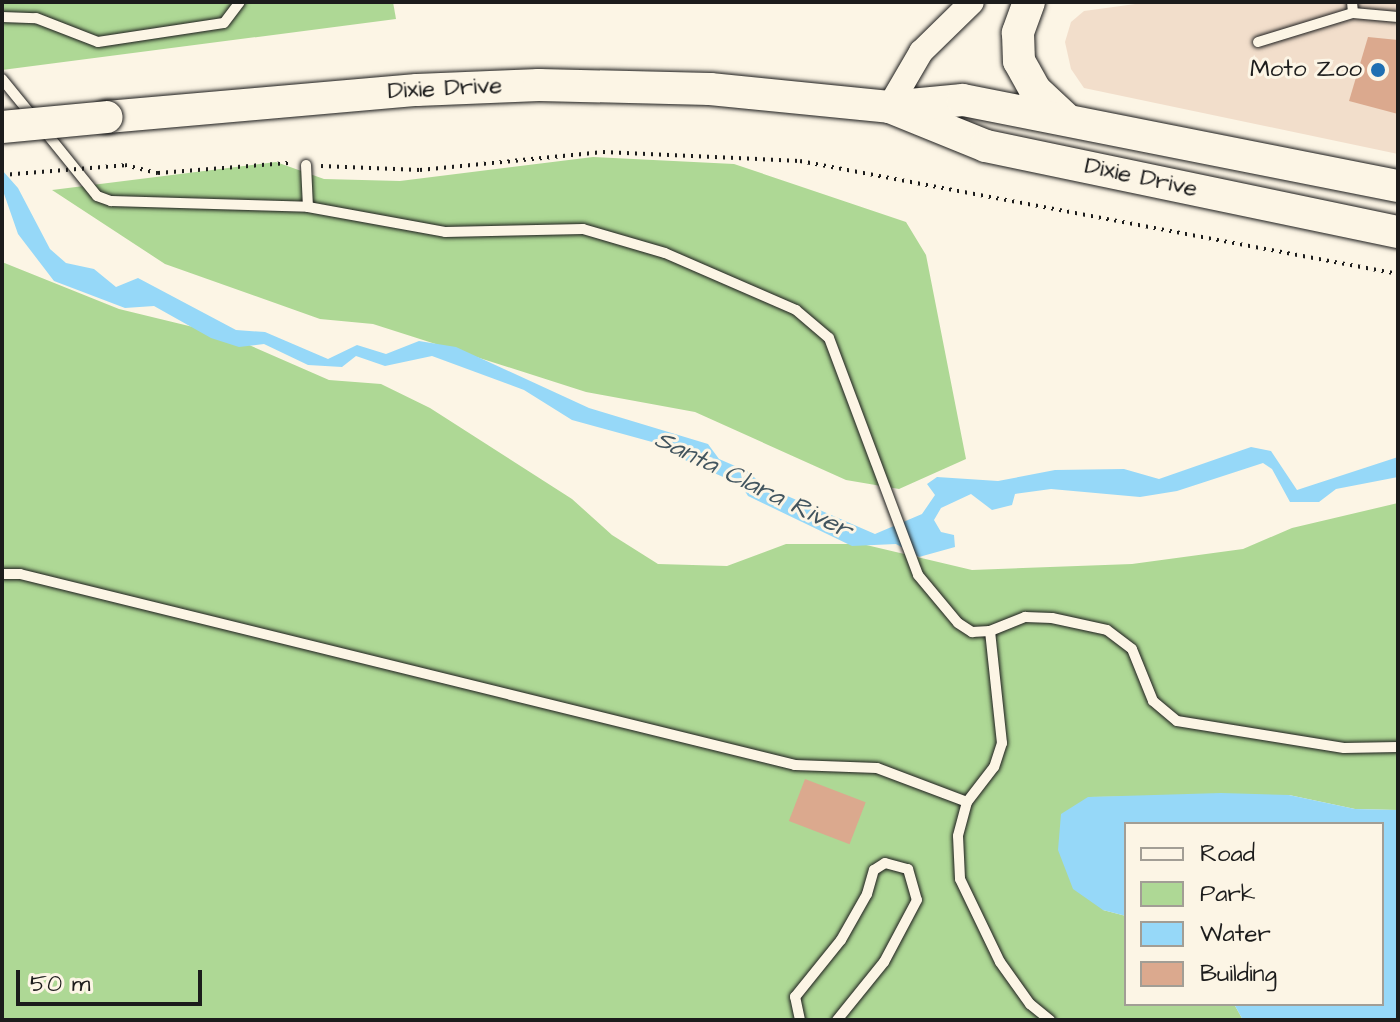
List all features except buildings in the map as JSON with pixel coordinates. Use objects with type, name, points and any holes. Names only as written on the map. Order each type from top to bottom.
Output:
[{"type":"main road","points":[[1029,2],[1018,33],[1019,61],[1035,90],[1065,118]]},
{"type":"main road","name":"Dixie Drive","points":[[2,127],[417,90],[539,85],[724,90],[889,107],[963,100],[1398,186]]},
{"type":"main road","name":"Dixie Drive","points":[[889,107],[986,146],[1398,232]]},
{"type":"street","points":[[889,107],[921,52],[972,2]]},
{"type":"lane","points":[[2,17],[36,18],[62,33],[98,42],[224,23],[240,2]]},
{"type":"lane","points":[[1258,42],[1352,8],[1398,17]]},
{"type":"lane","points":[[2,79],[97,196],[111,201],[308,207],[445,232],[583,229],[665,253],[796,310],[829,338],[918,575],[958,623],[972,632],[990,631],[1025,617],[1107,630],[1132,649],[1153,701],[1177,721],[1344,748],[1398,747]]},
{"type":"lane","points":[[308,207],[311,165]]},
{"type":"lane","points":[[2,574],[20,574],[795,765],[877,768],[967,802]]},
{"type":"lane","points":[[990,631],[1002,743],[994,767],[967,802],[958,836],[960,879],[1000,962],[1030,1004],[1050,1020]]},
{"type":"lane","points":[[800,1020],[795,997],[841,940],[867,894],[874,870],[885,863],[908,869],[917,900],[884,962],[837,1020]]},
{"type":"path","points":[[2,175],[125,165],[158,173],[311,165],[420,170],[603,152],[800,161],[1398,274]]},
{"type":"shaded area","points":[[1150,2],[1398,2],[1398,154],[1084,88],[1071,69],[1065,42],[1071,22],[1084,11]]},
{"type":"green space","points":[[2,2],[393,2],[396,19],[2,70]]},
{"type":"green space","points":[[593,157],[734,164],[906,222],[926,255],[966,459],[899,489],[846,480],[695,412],[586,392],[373,324],[320,319],[165,264],[52,190],[276,162],[324,179],[400,181]]},
{"type":"green space","points":[[2,262],[119,309],[226,335],[329,380],[381,384],[430,408],[572,499],[612,535],[658,564],[727,566],[786,544],[862,544],[972,570],[1132,564],[1243,549],[1292,528],[1398,503],[1398,810],[1355,809],[1289,795],[1089,797],[1103,910],[1124,915],[1124,1006],[1235,1006],[1243,1020],[2,1020]]},
{"type":"water","name":"Santa Clara River","points":[[2,170],[18,188],[50,249],[66,263],[94,269],[116,287],[138,278],[236,330],[265,332],[328,359],[357,345],[386,354],[419,341],[456,347],[589,408],[708,444],[719,459],[749,472],[762,485],[875,534],[922,514],[935,495],[927,484],[937,477],[998,481],[1055,470],[1124,469],[1159,479],[1251,447],[1271,451],[1297,490],[1398,457],[1398,477],[1336,489],[1319,502],[1290,502],[1272,469],[1263,463],[1177,491],[1140,497],[1051,489],[1015,494],[1012,505],[992,510],[971,494],[941,508],[934,520],[941,532],[954,535],[955,547],[919,557],[896,544],[852,546],[748,496],[741,485],[685,460],[674,448],[572,420],[524,390],[432,356],[385,366],[356,356],[342,367],[308,365],[264,344],[239,347],[211,338],[154,306],[125,308],[54,281],[18,234],[2,188]]},
{"type":"water","points":[[1221,793],[1289,795],[1355,809],[1398,810],[1398,1020],[1243,1020],[1235,1006],[1384,1006],[1384,822],[1124,822],[1124,915],[1103,910],[1073,889],[1058,850],[1061,814],[1088,797]]},
{"type":"place","name":"Moto Zoo","points":[[1378,70]]}]
